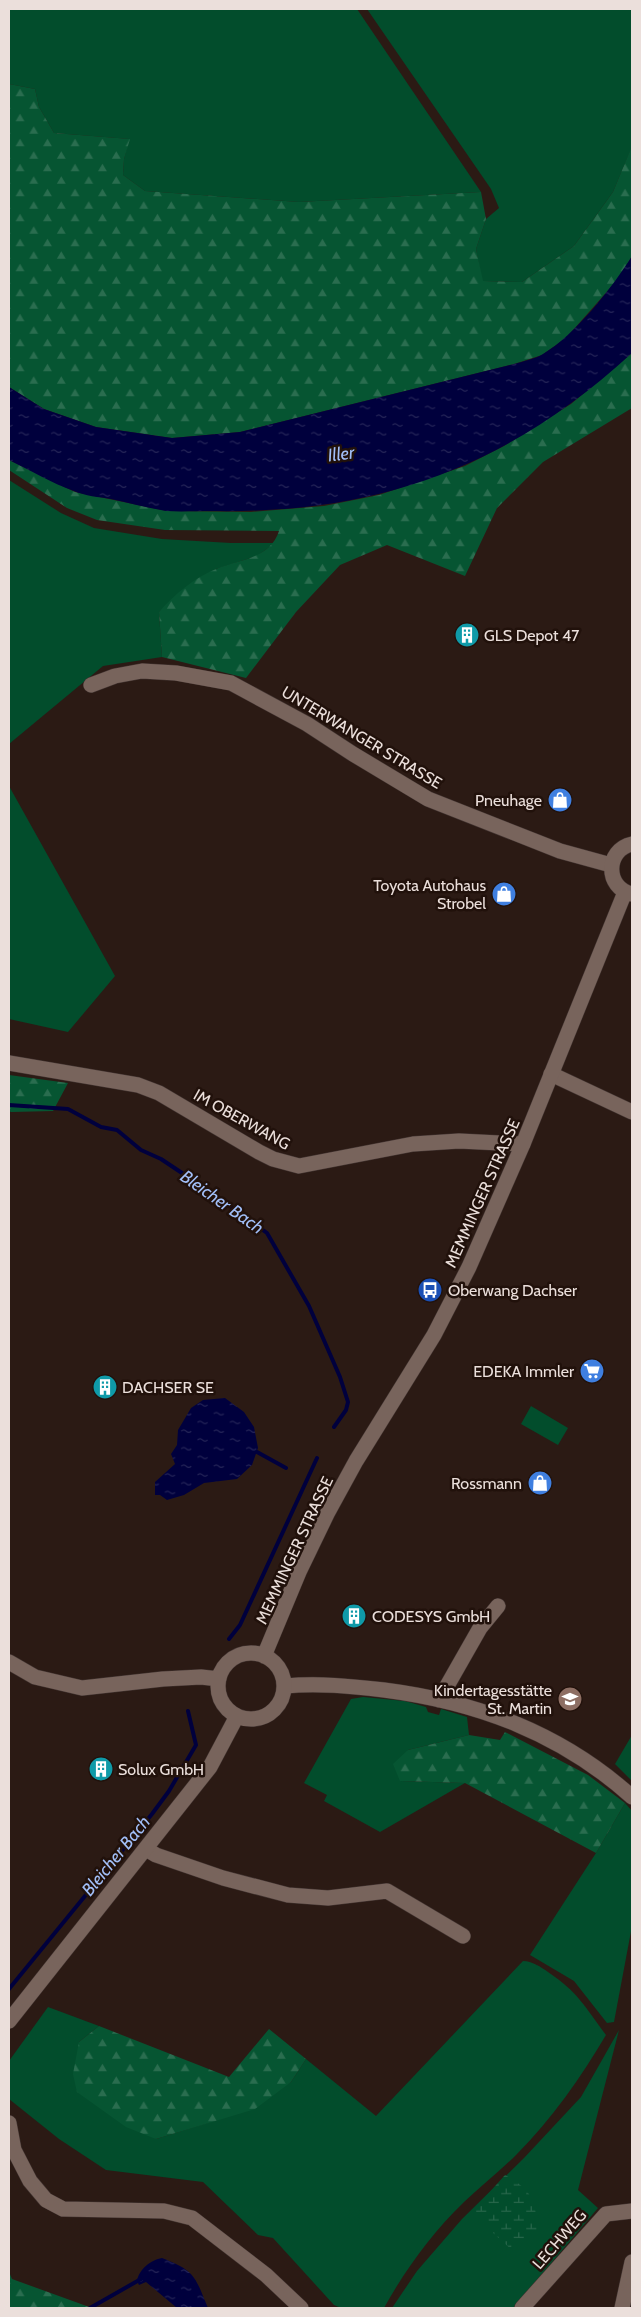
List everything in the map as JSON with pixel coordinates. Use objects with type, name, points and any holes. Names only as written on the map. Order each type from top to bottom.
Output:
[{"type":"street","name":"UNTERWANGER STRASSE","points":[[91,685],[115,676],[142,671],[176,673],[231,683],[279,708],[428,799],[560,851],[611,865]]},
{"type":"street","points":[[611,865],[617,853],[625,846],[632,844]]},
{"type":"street","name":"MEMMINGER STRASSE","points":[[264,1656],[299,1572],[327,1514],[356,1462],[434,1335],[470,1267],[629,893],[620,889],[612,878],[611,865]]},
{"type":"street","name":"IM OBERWANG","points":[[9,1062],[138,1086],[159,1093],[273,1160],[299,1166],[413,1144],[459,1141],[523,1144]]},
{"type":"street","points":[[551,1074],[632,1112]]},
{"type":"street","points":[[439,1700],[480,1628],[498,1606]]},
{"type":"street","points":[[253,1653],[264,1656],[279,1668],[285,1686],[280,1702],[269,1714],[259,1719],[237,1716],[228,1710],[221,1700],[218,1690],[219,1678],[231,1660],[242,1654],[253,1653]]},
{"type":"street","points":[[9,1662],[35,1677],[82,1688],[163,1679],[219,1678]]},
{"type":"street","points":[[285,1686],[337,1684],[439,1700],[479,1709],[527,1728],[606,1773],[632,1797]]},
{"type":"street","points":[[9,2021],[210,1767],[237,1716]]},
{"type":"street","points":[[146,1849],[156,1855],[224,1878],[288,1896],[328,1898],[387,1891],[463,1936]]},
{"type":"street","points":[[9,2123],[14,2150],[30,2181],[46,2200],[63,2208],[164,2210],[192,2218],[266,2275],[301,2308]]},
{"type":"street","name":"LECHWEG","points":[[522,2308],[606,2214],[632,2211]]},
{"type":"street","points":[[622,2308],[632,2262]]},
{"type":"green space","points":[[9,9],[357,9],[481,192],[299,202],[145,191],[123,175],[124,159],[129,139],[54,133],[39,107],[35,89],[9,84]]},
{"type":"green space","points":[[367,9],[632,9],[632,147],[613,192],[574,246],[522,282],[482,281],[476,249],[486,219],[499,208],[491,189]]},
{"type":"green space","points":[[9,84],[35,89],[39,107],[54,133],[130,139],[124,159],[123,175],[145,191],[299,202],[481,192],[486,219],[476,249],[483,281],[522,282],[574,246],[613,192],[632,146],[632,256],[619,278],[566,338],[542,355],[514,364],[240,432],[172,438],[96,427],[44,409],[9,387]]},
{"type":"green space","points":[[632,353],[632,408],[543,462],[497,508],[465,576],[387,545],[340,565],[296,612],[246,678],[162,657],[159,612],[178,593],[200,577],[216,569],[261,553],[275,540],[279,531],[165,530],[97,520],[67,508],[9,470],[9,460],[75,492],[167,511],[251,512],[324,506],[379,495],[465,466],[504,446],[571,404]]},
{"type":"green space","points":[[9,480],[61,513],[94,528],[162,539],[231,543],[275,543],[257,556],[216,569],[159,612],[162,657],[103,666],[9,744]]},
{"type":"green space","points":[[9,786],[115,976],[68,1032],[9,1019]]},
{"type":"green space","points":[[9,1075],[68,1083],[53,1111],[11,1112],[9,1111]]},
{"type":"green space","points":[[531,1406],[568,1428],[558,1445],[521,1424]]},
{"type":"green space","points":[[363,1697],[405,1701],[426,1707],[428,1712],[439,1715],[441,1709],[467,1717],[469,1735],[408,1750],[401,1781],[465,1783],[380,1832],[324,1801],[327,1795],[304,1783],[351,1699]]},
{"type":"green space","points":[[505,1732],[588,1775],[625,1803],[596,1853],[465,1783],[400,1781],[393,1764],[408,1750],[469,1735],[500,1740]]},
{"type":"green space","points":[[632,1735],[632,1781],[615,1764]]},
{"type":"green space","points":[[625,1803],[632,1811],[632,1926],[614,2022],[607,2023],[574,1981],[530,1955],[596,1853]]},
{"type":"green space","points":[[523,1961],[539,1966],[567,1986],[606,2035],[576,2082],[542,2127],[517,2154],[464,2202],[441,2226],[410,2266],[384,2308],[341,2308],[334,2305],[273,2238],[258,2235],[203,2182],[106,2170],[59,2139],[9,2099],[9,2061],[48,2007],[99,2026],[79,2042],[156,2139],[220,2119],[291,2082],[306,2059],[376,2116]]},
{"type":"green space","points":[[99,2026],[229,2077],[269,2029],[306,2059],[291,2082],[255,2109],[156,2139],[126,2127],[77,2092],[73,2074],[79,2042]]},
{"type":"green space","points":[[619,2030],[578,2190],[598,2208],[513,2308],[392,2308],[417,2271],[462,2219],[524,2158],[581,2097]]},
{"type":"green space","points":[[505,2175],[522,2186],[527,2192],[534,2205],[537,2222],[538,2233],[513,2251],[471,2213]]},
{"type":"green space","points":[[9,2272],[12,2279],[92,2308],[9,2308]]},
{"type":"water","name":"Iller","points":[[632,256],[632,353],[585,392],[538,426],[489,453],[438,476],[386,492],[331,503],[273,510],[166,511],[78,493],[9,460],[9,387],[44,409],[96,427],[172,438],[240,432],[540,356],[568,335],[592,310]]},
{"type":"water","points":[[225,1398],[244,1412],[254,1427],[258,1448],[252,1465],[237,1479],[204,1483],[184,1495],[167,1500],[160,1495],[155,1495],[155,1482],[175,1464],[171,1454],[177,1445],[178,1430],[191,1408],[203,1400]]},
{"type":"water","points":[[162,2258],[182,2267],[193,2276],[208,2308],[177,2308],[146,2282],[139,2285],[138,2277],[143,2269],[150,2263]]},
{"type":"waterway","name":"Bleicher Bach","points":[[9,1105],[68,1109],[101,1127],[117,1130],[141,1150],[161,1159],[267,1233],[309,1306],[340,1377],[348,1402],[346,1410],[334,1427]]},
{"type":"waterway","points":[[257,1452],[286,1468]]},
{"type":"waterway","name":"Bleicher Bach","points":[[229,1639],[240,1625],[317,1458]]},
{"type":"waterway","name":"Bleicher Bach","points":[[9,1989],[169,1791],[196,1745],[188,1711]]},
{"type":"waterway","name":"Bleicher Bach","points":[[90,2308],[141,2279]]},
{"type":"place","name":"GLS Depot 47","points":[[467,635]]},
{"type":"place","name":"Pneuhage","points":[[560,800]]},
{"type":"place","name":"Toyota Autohaus Strobel","points":[[504,894]]},
{"type":"place","name":"Oberwang Dachser","points":[[430,1290]]},
{"type":"place","name":"EDEKA Immler","points":[[592,1371]]},
{"type":"place","name":"DACHSER SE","points":[[105,1387]]},
{"type":"place","name":"Rossmann","points":[[540,1483]]},
{"type":"place","name":"CODESYS GmbH","points":[[354,1616]]},
{"type":"place","name":"Kindertagesstätte St. Martin","points":[[570,1699]]},
{"type":"place","name":"Solux GmbH","points":[[101,1769]]}]
